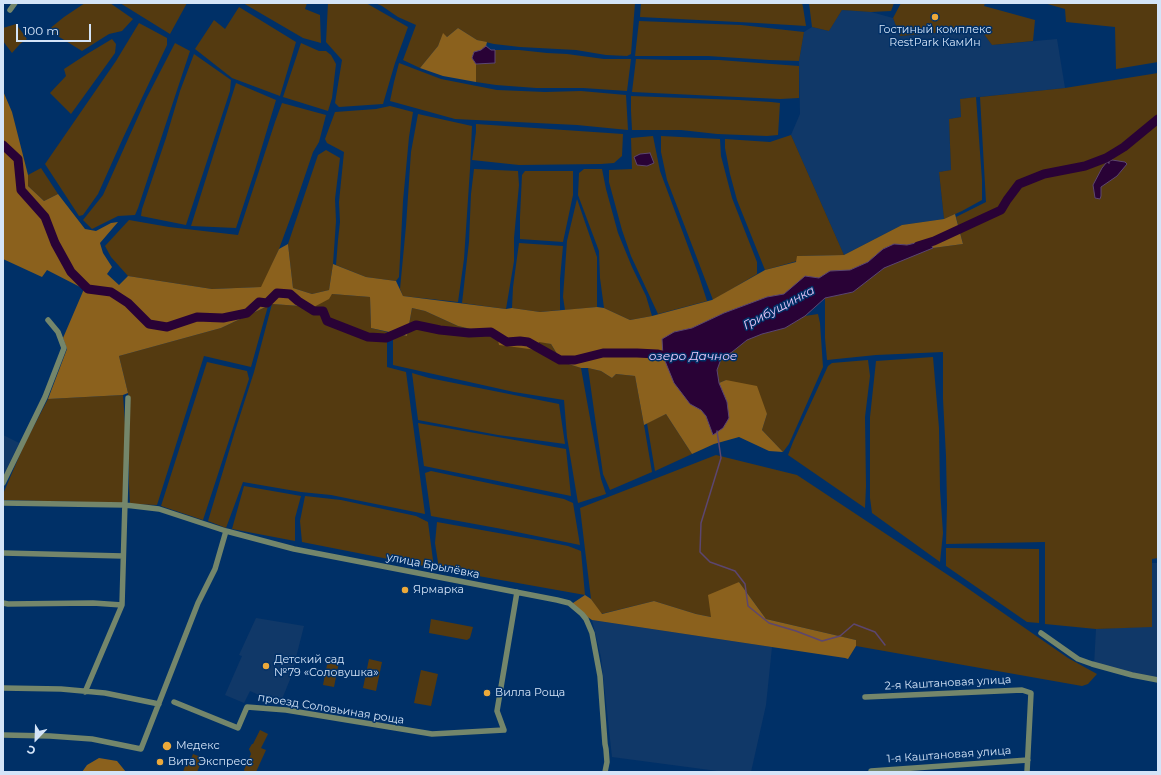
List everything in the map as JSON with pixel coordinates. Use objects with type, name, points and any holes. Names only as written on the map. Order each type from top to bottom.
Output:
[{"type":"street","points":[[10,10],[16,3]]},
{"type":"street","points":[[3,483],[45,397],[64,348],[58,332],[48,320]]},
{"type":"street","points":[[85,692],[122,605],[128,398]]},
{"type":"street","name":"улица Брылёвка","points":[[3,503],[125,505],[159,509],[226,531],[294,549],[518,592],[558,600],[569,604],[577,609],[586,619],[592,633],[600,676],[607,762],[606,772]]},
{"type":"street","points":[[3,735],[92,739],[141,749],[198,603],[215,569],[226,531]]},
{"type":"street","points":[[3,554],[123,556]]},
{"type":"street","name":"проезд Соловьиная роща","points":[[174,702],[238,728],[247,707],[286,710],[432,734],[504,730],[497,711],[518,592]]},
{"type":"street","points":[[3,603],[93,603],[122,605]]},
{"type":"street","points":[[1041,633],[1078,659],[1132,675],[1158,680]]},
{"type":"street","points":[[3,688],[61,689],[105,693],[159,704]]},
{"type":"street","name":"2-я Каштановая улица","points":[[865,697],[1022,690],[1031,693],[1028,760]]},
{"type":"street","points":[[1027,772],[1028,760]]},
{"type":"street","name":"1-я Каштановая улица","points":[[871,771],[1028,760]]},
{"type":"shaded area","points":[[85,3],[110,3],[133,19],[122,31],[109,34],[82,51],[48,30]]},
{"type":"shaded area","points":[[120,3],[187,3],[170,34]]},
{"type":"shaded area","points":[[243,3],[307,3],[305,9],[320,15],[321,43],[303,38]]},
{"type":"shaded area","points":[[328,3],[366,3],[408,27],[395,63],[383,104],[339,107],[335,103],[342,60],[326,42]]},
{"type":"shaded area","points":[[375,3],[635,3],[631,54],[627,56],[606,55],[576,50],[494,44],[477,40],[458,28],[447,37],[443,34],[438,46],[420,68],[403,60],[416,25],[398,17]]},
{"type":"shaded area","points":[[641,3],[802,3],[806,26],[640,17]]},
{"type":"shaded area","points":[[809,3],[894,3],[891,11],[871,12],[842,10],[829,31],[812,27]]},
{"type":"shaded area","points":[[901,3],[985,3],[984,6],[1035,20],[1033,41],[992,45],[980,29],[900,36],[893,18]]},
{"type":"shaded area","points":[[1044,3],[1158,3],[1158,62],[1116,69],[1115,27],[1066,22],[1065,9]]},
{"type":"shaded area","points":[[239,7],[296,42],[280,96],[232,78],[195,49],[214,20],[225,29]]},
{"type":"shaded area","points":[[842,10],[871,12],[893,18],[900,36],[980,29],[992,45],[1057,39],[1065,88],[960,99],[961,117],[949,119],[951,170],[939,172],[944,219],[902,225],[844,255],[791,135],[800,114],[799,61],[804,32],[812,27],[829,31]]},
{"type":"shaded area","points":[[639,21],[741,25],[804,32],[799,61],[708,56],[635,56]]},
{"type":"shaded area","points":[[139,23],[167,38],[167,45],[98,194],[83,215],[79,216],[45,164],[116,61]]},
{"type":"shaded area","points":[[16,24],[27,39],[12,53],[3,41],[3,28]]},
{"type":"shaded area","points":[[458,28],[477,40],[487,42],[486,46],[481,50],[474,52],[472,58],[476,64],[476,82],[443,76],[420,68],[438,46],[443,33],[447,37]]},
{"type":"shaded area","points":[[112,39],[116,44],[115,53],[71,114],[50,93],[66,76],[64,69]]},
{"type":"shaded area","points":[[175,43],[190,51],[135,215],[118,216],[92,229],[83,220],[103,195],[146,99]]},
{"type":"shaded area","points":[[301,43],[319,51],[326,51],[331,55],[336,64],[332,98],[328,111],[283,97]]},
{"type":"shaded area","points":[[495,50],[519,50],[604,59],[631,59],[627,91],[583,88],[536,88],[476,82],[476,64],[495,63]]},
{"type":"shaded area","points":[[194,54],[231,80],[230,91],[186,225],[141,216],[180,91]]},
{"type":"shaded area","points":[[636,59],[719,60],[799,66],[799,98],[780,99],[632,92]]},
{"type":"shaded area","points":[[399,63],[441,79],[497,90],[545,92],[581,91],[626,95],[628,130],[577,125],[455,119],[390,101]]},
{"type":"shaded area","points":[[1158,73],[1158,558],[1152,559],[1152,627],[1096,629],[1045,624],[1045,542],[946,544],[947,505],[943,399],[943,352],[876,355],[827,360],[825,338],[825,298],[853,292],[884,268],[897,262],[933,248],[963,244],[956,217],[986,202],[980,97],[1065,88]]},
{"type":"shaded area","points":[[236,83],[276,100],[255,170],[236,228],[191,226]]},
{"type":"shaded area","points":[[3,91],[12,112],[28,175],[28,186],[44,201],[58,194],[85,229],[96,231],[111,223],[118,222],[100,243],[103,253],[112,267],[107,274],[119,285],[128,276],[212,289],[261,287],[279,249],[288,244],[293,288],[312,294],[329,290],[333,264],[366,277],[396,281],[403,296],[540,312],[597,307],[604,308],[630,320],[652,316],[712,300],[765,270],[796,262],[797,256],[844,255],[902,225],[944,219],[955,214],[963,244],[933,248],[928,240],[907,245],[894,244],[883,249],[868,262],[850,270],[830,271],[819,278],[805,277],[784,294],[767,297],[724,313],[692,328],[674,332],[690,404],[701,410],[706,416],[713,435],[727,402],[719,383],[726,380],[757,386],[767,414],[762,430],[783,452],[769,451],[739,437],[714,444],[692,454],[666,414],[644,425],[635,376],[616,374],[612,378],[601,371],[581,368],[562,362],[551,344],[539,342],[537,350],[499,345],[497,335],[458,326],[425,311],[412,308],[407,336],[371,328],[370,297],[332,294],[329,299],[314,307],[272,304],[221,328],[119,356],[128,393],[123,395],[48,399],[67,349],[63,338],[84,289],[47,270],[42,277],[3,259]]},
{"type":"shaded area","points":[[631,96],[780,103],[778,135],[717,134],[681,130],[632,130]]},
{"type":"shaded area","points":[[976,97],[982,200],[944,219],[939,172],[951,170],[949,119],[961,117],[960,99]]},
{"type":"shaded area","points":[[282,103],[326,115],[319,142],[313,152],[279,249],[262,287],[212,289],[128,276],[111,257],[105,246],[129,220],[169,227],[238,235]]},
{"type":"shaded area","points":[[390,106],[413,112],[403,201],[399,277],[396,281],[366,277],[336,265],[340,222],[339,202],[344,152],[327,143],[325,139],[335,112],[376,109]]},
{"type":"shaded area","points":[[418,114],[472,126],[464,259],[458,302],[403,296],[400,289],[411,152]]},
{"type":"shaded area","points":[[476,124],[623,134],[622,156],[614,163],[601,164],[519,165],[472,160]]},
{"type":"shaded area","points":[[791,135],[844,255],[797,256],[797,261],[765,270],[737,200],[730,174],[725,148],[725,139],[770,142]]},
{"type":"shaded area","points":[[653,136],[660,171],[707,301],[658,314],[631,256],[622,230],[609,182],[609,170],[632,169],[631,138]]},
{"type":"shaded area","points":[[661,136],[720,139],[721,156],[732,198],[757,262],[757,274],[713,300],[667,180],[661,152]]},
{"type":"shaded area","points":[[326,150],[340,158],[335,199],[336,221],[333,264],[329,290],[312,294],[293,288],[288,244],[318,155]]},
{"type":"shaded area","points":[[41,168],[58,194],[44,201],[28,186],[28,175]]},
{"type":"shaded area","points":[[474,169],[518,171],[519,185],[514,238],[514,261],[506,309],[462,303],[469,242],[471,194]]},
{"type":"shaded area","points":[[584,169],[602,169],[618,233],[646,296],[652,316],[630,320],[604,308],[600,278],[599,251],[578,195],[579,173]]},
{"type":"shaded area","points":[[525,171],[573,171],[573,195],[563,242],[520,239],[522,175]]},
{"type":"shaded area","points":[[577,199],[597,257],[597,307],[565,310],[563,297],[567,241]]},
{"type":"shaded area","points":[[519,243],[563,246],[560,279],[560,310],[540,312],[512,308],[513,287]]},
{"type":"shaded area","points":[[332,294],[370,297],[371,328],[387,332],[387,367],[406,372],[425,514],[331,495],[301,492],[243,482],[226,528],[208,521],[254,372],[272,304],[314,307]]},
{"type":"shaded area","points":[[268,306],[251,367],[204,356],[157,505],[130,504],[128,393],[119,356],[221,328]]},
{"type":"shaded area","points":[[412,308],[425,311],[458,326],[497,335],[538,350],[539,341],[551,344],[562,362],[581,368],[601,479],[606,494],[578,503],[567,437],[564,400],[514,392],[393,365],[393,333],[407,336]]},
{"type":"shaded area","points":[[818,314],[823,367],[789,444],[783,452],[762,430],[767,414],[726,380],[719,383],[717,370],[721,359],[747,340],[762,334],[785,328],[805,316]]},
{"type":"shaded area","points":[[933,357],[939,428],[940,489],[943,533],[940,562],[872,513],[870,498],[870,417],[876,361]]},
{"type":"shaded area","points":[[868,360],[870,376],[865,417],[865,508],[788,455],[828,366],[832,363]]},
{"type":"shaded area","points":[[207,362],[247,371],[249,379],[203,520],[161,506]]},
{"type":"shaded area","points":[[588,368],[601,371],[612,378],[616,374],[635,376],[644,425],[652,472],[610,490],[603,474]]},
{"type":"shaded area","points":[[412,373],[429,378],[559,404],[565,444],[498,435],[418,420]]},
{"type":"shaded area","points":[[123,395],[125,424],[125,503],[3,500],[3,494],[24,445],[48,399]]},
{"type":"shaded area","points":[[666,414],[692,454],[655,471],[647,423]]},
{"type":"shaded area","points":[[418,423],[566,449],[571,496],[424,466]]},
{"type":"shaded area","points":[[3,435],[19,443],[3,477]]},
{"type":"shaded area","points":[[716,455],[797,475],[960,583],[1068,658],[1097,674],[1088,684],[1082,686],[856,646],[856,640],[766,619],[739,582],[711,617],[654,601],[601,614],[591,599],[580,508]]},
{"type":"shaded area","points":[[431,471],[564,499],[573,503],[580,545],[431,516],[425,473]]},
{"type":"shaded area","points":[[244,486],[301,496],[295,518],[295,541],[232,529]]},
{"type":"shaded area","points":[[305,496],[341,500],[416,516],[428,522],[434,568],[302,542],[300,521]]},
{"type":"shaded area","points":[[437,522],[568,546],[581,551],[585,595],[439,569],[435,543]]},
{"type":"shaded area","points":[[946,548],[1039,549],[1039,623],[1027,622],[946,566]]},
{"type":"shaded area","points":[[1152,563],[1158,563],[1158,679],[1094,666],[1096,629],[1152,626]]},
{"type":"shaded area","points":[[739,582],[766,619],[856,640],[856,646],[848,659],[592,620],[570,605],[585,595],[591,599],[602,614],[654,601],[711,617],[708,595]]},
{"type":"shaded area","name":"Детский сад №79 «Соловушка»","points":[[256,618],[304,626],[291,677],[280,704],[250,691],[244,703],[225,695],[242,656],[239,655]]},
{"type":"shaded area","points":[[431,619],[473,627],[470,638],[467,640],[429,633]]},
{"type":"shaded area","points":[[592,620],[772,647],[766,705],[751,772],[725,772],[612,757],[601,657]]},
{"type":"shaded area","points":[[369,659],[382,662],[376,691],[363,688]]},
{"type":"shaded area","points":[[328,660],[339,662],[334,687],[323,685]]},
{"type":"shaded area","points":[[421,670],[438,674],[431,706],[414,703]]},
{"type":"shaded area","points":[[260,730],[268,734],[261,748],[266,750],[256,772],[245,772],[244,770],[251,754],[249,749]]},
{"type":"shaded area","points":[[193,754],[203,758],[197,772],[183,772],[188,758],[191,759]]},
{"type":"shaded area","points":[[99,758],[117,761],[126,772],[82,772],[87,765]]},
{"type":"water","points":[[486,46],[491,50],[495,50],[495,63],[476,64],[472,58],[474,52],[481,50]]},
{"type":"water","points":[[650,153],[654,163],[647,166],[637,165],[634,157],[640,154]]},
{"type":"water","points":[[1112,160],[1125,162],[1127,164],[1117,176],[1101,187],[1100,199],[1095,198],[1093,185],[1102,168],[1106,163]]},
{"type":"water","name":"озеро Дачное","points":[[928,240],[933,248],[884,268],[853,292],[825,298],[805,316],[785,328],[762,334],[747,340],[721,359],[717,370],[719,383],[727,402],[729,418],[723,428],[713,435],[706,416],[701,410],[690,404],[674,383],[663,356],[662,339],[674,332],[692,328],[724,313],[767,297],[784,294],[805,276],[819,278],[830,271],[850,270],[868,262],[883,249],[894,244],[907,245]]},
{"type":"waterway","name":"Грибущинка","points":[[918,246],[934,241],[1001,210],[1019,184],[1044,174],[1085,166],[1106,158],[1124,147],[1158,119]]},
{"type":"waterway","name":"Грибущинка","points":[[3,145],[18,159],[21,190],[45,217],[55,243],[71,272],[88,289],[111,292],[128,303],[149,324],[167,327],[197,317],[223,318],[247,313],[259,302],[267,303],[277,293],[290,294],[314,311],[323,311],[327,321],[368,337],[386,338],[416,325],[440,330],[469,333],[491,332],[507,342],[528,342],[560,360],[575,360],[603,353],[657,354],[674,358]]},
{"type":"waterway","name":"Грибущинка","points":[[1106,158],[1109,163]]},
{"type":"waterway","points":[[717,431],[721,458],[701,523],[700,552],[710,562],[735,571],[745,584],[748,606],[769,623],[822,641],[840,636],[854,624],[875,632],[885,645]]},
{"type":"place","name":"Гостиный комплекс RestPark КамИн","points":[[935,17]]},
{"type":"place","name":"Ярмарка","points":[[405,590]]},
{"type":"place","name":"Детский сад №79 «Соловушка»","points":[[266,666]]},
{"type":"place","name":"Вилла Роща","points":[[487,693]]},
{"type":"place","name":"Медекс","points":[[167,746]]},
{"type":"place","name":"Вита Экспресс","points":[[160,762]]}]
